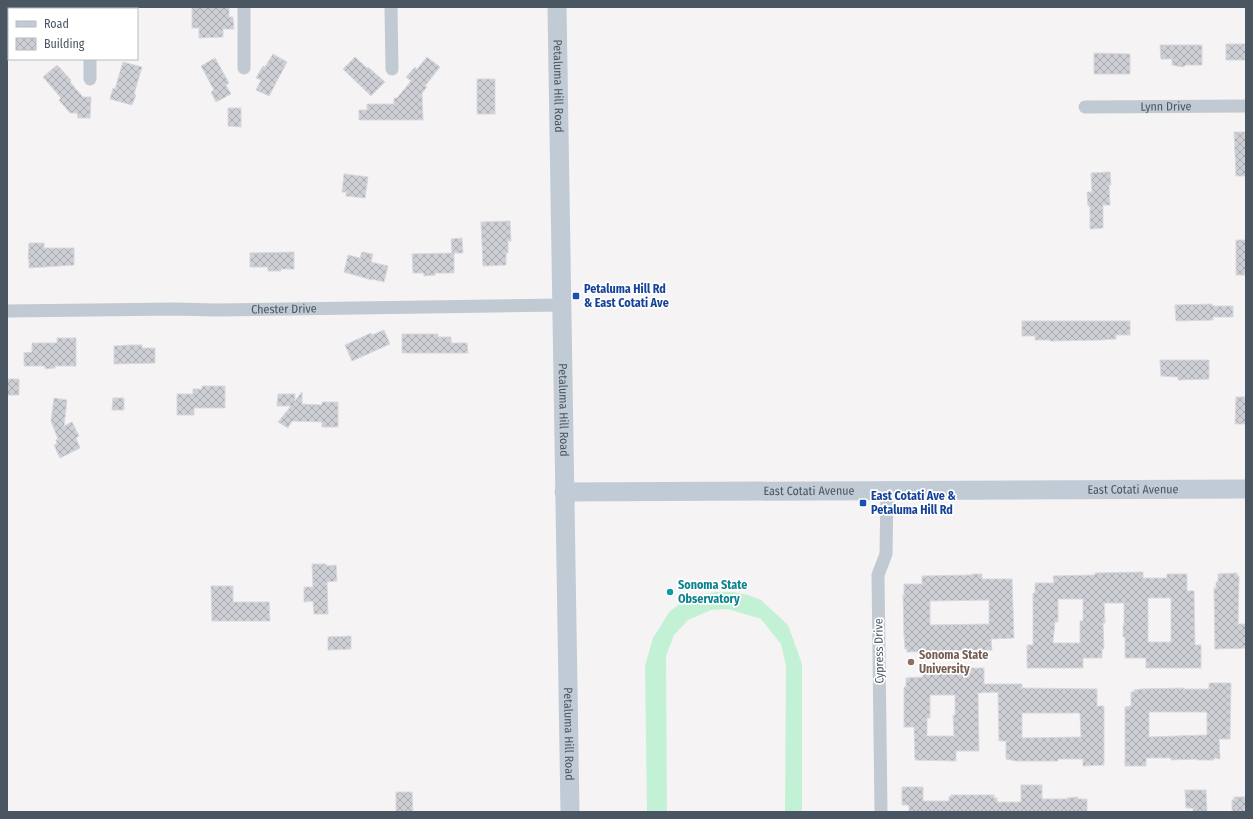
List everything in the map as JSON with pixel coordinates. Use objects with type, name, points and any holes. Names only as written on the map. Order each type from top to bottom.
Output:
[{"type":"main road","name":"Petaluma Hill Road","points":[[557,7],[570,812]]},
{"type":"main road","name":"East Cotati Avenue","points":[[564,492],[1246,489]]},
{"type":"street","points":[[244,7],[244,68]]},
{"type":"street","points":[[391,7],[392,68]]},
{"type":"street","points":[[90,60],[90,79]]},
{"type":"street","name":"Lynn Drive","points":[[1085,107],[1246,106]]},
{"type":"street","name":"Chester Drive","points":[[7,311],[215,310],[561,305]]},
{"type":"street","name":"Cypress Drive","points":[[881,812],[878,575],[886,554],[887,491]]},
{"type":"green space","points":[[716,592],[733,592],[748,595],[761,600],[788,625],[802,664],[802,812],[785,812],[786,666],[781,644],[761,619],[728,609],[711,610],[688,620],[674,635],[666,656],[667,812],[647,812],[645,666],[653,638],[670,611],[683,602],[699,595]]},
{"type":"building","points":[[192,7],[229,7],[229,17],[233,17],[234,29],[223,29],[223,37],[199,38],[199,28],[192,28]]},
{"type":"building","points":[[1226,44],[1246,44],[1246,60],[1226,60]]},
{"type":"building","points":[[1160,45],[1202,45],[1202,65],[1186,65],[1183,67],[1172,65],[1172,59],[1161,59]]},
{"type":"building","points":[[1094,53],[1130,54],[1130,74],[1094,74]]},
{"type":"building","points":[[273,54],[287,62],[269,96],[256,90],[261,80],[256,78],[263,66],[265,67]]},
{"type":"building","points":[[355,57],[385,82],[371,96],[343,69]]},
{"type":"building","points":[[427,57],[440,67],[425,86],[427,87],[422,93],[423,120],[359,120],[359,110],[367,110],[367,104],[394,104],[394,98],[397,98],[411,81],[406,77],[415,67],[417,69]]},
{"type":"building","points":[[215,58],[229,83],[226,85],[231,94],[216,102],[211,92],[214,90],[201,66]]},
{"type":"building","points":[[123,62],[142,67],[134,94],[136,95],[132,105],[110,99],[113,88],[115,89]]},
{"type":"building","points":[[57,65],[71,80],[70,82],[83,97],[91,97],[90,118],[78,118],[77,113],[70,113],[59,100],[61,98],[43,77]]},
{"type":"building","points":[[477,79],[495,79],[495,114],[477,114]]},
{"type":"building","points":[[228,108],[241,108],[241,127],[228,126]]},
{"type":"building","points":[[1234,132],[1246,132],[1246,176],[1236,176]]},
{"type":"building","points":[[1110,172],[1110,205],[1103,205],[1103,228],[1090,229],[1090,206],[1088,206],[1087,192],[1092,192],[1091,173]]},
{"type":"building","points":[[344,174],[368,177],[365,198],[346,196],[346,192],[342,192]]},
{"type":"building","points":[[510,221],[511,241],[508,241],[506,265],[483,266],[481,222]]},
{"type":"building","points":[[462,238],[463,253],[454,253],[454,273],[435,273],[435,275],[424,276],[424,273],[413,273],[412,254],[452,253],[451,239]]},
{"type":"building","points":[[1236,240],[1246,240],[1246,275],[1236,275]]},
{"type":"building","points":[[29,243],[44,243],[44,248],[74,248],[74,265],[29,268]]},
{"type":"building","points":[[294,252],[294,269],[268,271],[268,267],[250,267],[250,253]]},
{"type":"building","points":[[362,252],[373,254],[371,262],[388,266],[384,282],[344,272],[348,255],[360,258]]},
{"type":"building","points":[[1212,304],[1213,306],[1233,306],[1233,317],[1213,317],[1213,320],[1176,321],[1175,305]]},
{"type":"building","points":[[1022,321],[1130,321],[1130,335],[1116,335],[1116,339],[1101,340],[1035,340],[1035,336],[1022,336]]},
{"type":"building","points":[[384,330],[390,344],[352,361],[345,345],[371,333],[372,335]]},
{"type":"building","points":[[402,334],[438,334],[438,337],[451,337],[451,343],[467,343],[468,353],[402,353]]},
{"type":"building","points":[[57,338],[76,338],[76,366],[55,366],[55,368],[45,369],[45,366],[24,366],[24,353],[32,352],[32,343],[57,343]]},
{"type":"building","points":[[142,345],[142,348],[155,348],[155,363],[114,364],[114,346]]},
{"type":"building","points":[[1160,360],[1209,360],[1209,379],[1178,380],[1178,377],[1161,376]]},
{"type":"building","points":[[7,379],[19,379],[19,395],[7,395]]},
{"type":"building","points":[[202,386],[225,386],[225,408],[194,408],[194,415],[177,415],[177,394],[193,394],[193,389],[202,389]]},
{"type":"building","points":[[302,392],[302,404],[322,405],[322,402],[338,402],[338,427],[322,427],[322,422],[292,421],[288,428],[278,422],[291,406],[277,406],[278,394],[295,394],[295,401]]},
{"type":"building","points":[[1236,397],[1246,397],[1246,424],[1235,424]]},
{"type":"building","points":[[54,398],[67,400],[64,426],[72,422],[79,436],[76,438],[80,448],[60,458],[54,445],[57,444],[56,440],[58,439],[51,421]]},
{"type":"building","points":[[113,398],[124,398],[124,410],[112,410]]},
{"type":"building","points":[[312,564],[326,564],[326,566],[336,565],[337,581],[327,582],[328,614],[314,614],[313,601],[304,602],[304,587],[313,587]]},
{"type":"building","points":[[1143,572],[1143,578],[1167,578],[1167,574],[1187,574],[1187,591],[1194,591],[1195,645],[1201,645],[1201,668],[1146,668],[1146,658],[1125,658],[1125,637],[1123,637],[1124,603],[1104,603],[1105,623],[1103,623],[1104,649],[1102,649],[1102,658],[1083,658],[1083,668],[1027,668],[1027,645],[1033,645],[1033,593],[1035,593],[1035,583],[1054,583],[1053,576],[1095,575],[1095,573]],"holes":[[[1148,598],[1171,598],[1171,642],[1148,642]],[[1058,599],[1083,599],[1083,621],[1080,621],[1080,643],[1053,643],[1055,622],[1058,622]]]},
{"type":"building","points":[[1237,573],[1237,576],[1239,576],[1238,624],[1246,624],[1246,648],[1215,649],[1214,588],[1216,588],[1216,582],[1218,582],[1218,574]]},
{"type":"building","points":[[982,574],[982,579],[1012,579],[1014,638],[991,639],[992,650],[907,652],[907,649],[905,649],[904,635],[904,584],[922,584],[922,576]],"holes":[[[989,600],[989,624],[930,625],[930,601]]]},
{"type":"building","points":[[211,586],[233,586],[233,602],[269,602],[270,621],[212,621]]},
{"type":"building","points":[[351,636],[351,649],[328,650],[328,637]]},
{"type":"building","points":[[923,668],[984,668],[984,684],[1022,684],[1022,688],[1097,689],[1097,706],[1104,706],[1104,765],[1083,766],[1083,759],[1058,759],[1058,761],[1016,761],[1006,759],[1006,741],[999,741],[998,692],[978,693],[979,751],[956,751],[956,761],[915,760],[914,727],[904,727],[904,687],[906,687],[906,678],[923,677]],"holes":[[[930,695],[955,695],[955,715],[953,715],[954,736],[927,736],[927,718],[930,718]],[[1022,713],[1080,713],[1081,737],[1022,738]]]},
{"type":"building","points":[[1209,683],[1231,683],[1230,739],[1219,739],[1220,759],[1171,760],[1171,758],[1146,758],[1146,766],[1125,766],[1125,707],[1131,706],[1131,692],[1141,689],[1209,689]],"holes":[[[1149,712],[1207,712],[1207,735],[1149,737]]]},
{"type":"building","points":[[1021,785],[1042,785],[1042,799],[1067,799],[1078,797],[1078,799],[1087,799],[1087,812],[909,812],[909,805],[902,805],[902,787],[923,787],[923,801],[949,801],[949,797],[951,797],[951,795],[994,795],[994,798],[997,798],[997,802],[1021,802]]},
{"type":"building","points":[[1185,790],[1206,790],[1207,812],[1193,812],[1193,808],[1186,808]]},
{"type":"building","points":[[396,792],[412,792],[413,812],[396,812]]},
{"type":"building","points":[[1234,797],[1246,797],[1246,812],[1232,812],[1232,800],[1234,800]]},
{"type":"place","name":"Petaluma Hill Rd & East Cotati Ave","points":[[576,296]]},
{"type":"place","name":"East Cotati Ave & Petaluma Hill Rd","points":[[863,503]]},
{"type":"place","name":"Sonoma State Observatory","points":[[670,592]]},
{"type":"place","name":"Sonoma State University","points":[[911,662]]}]
